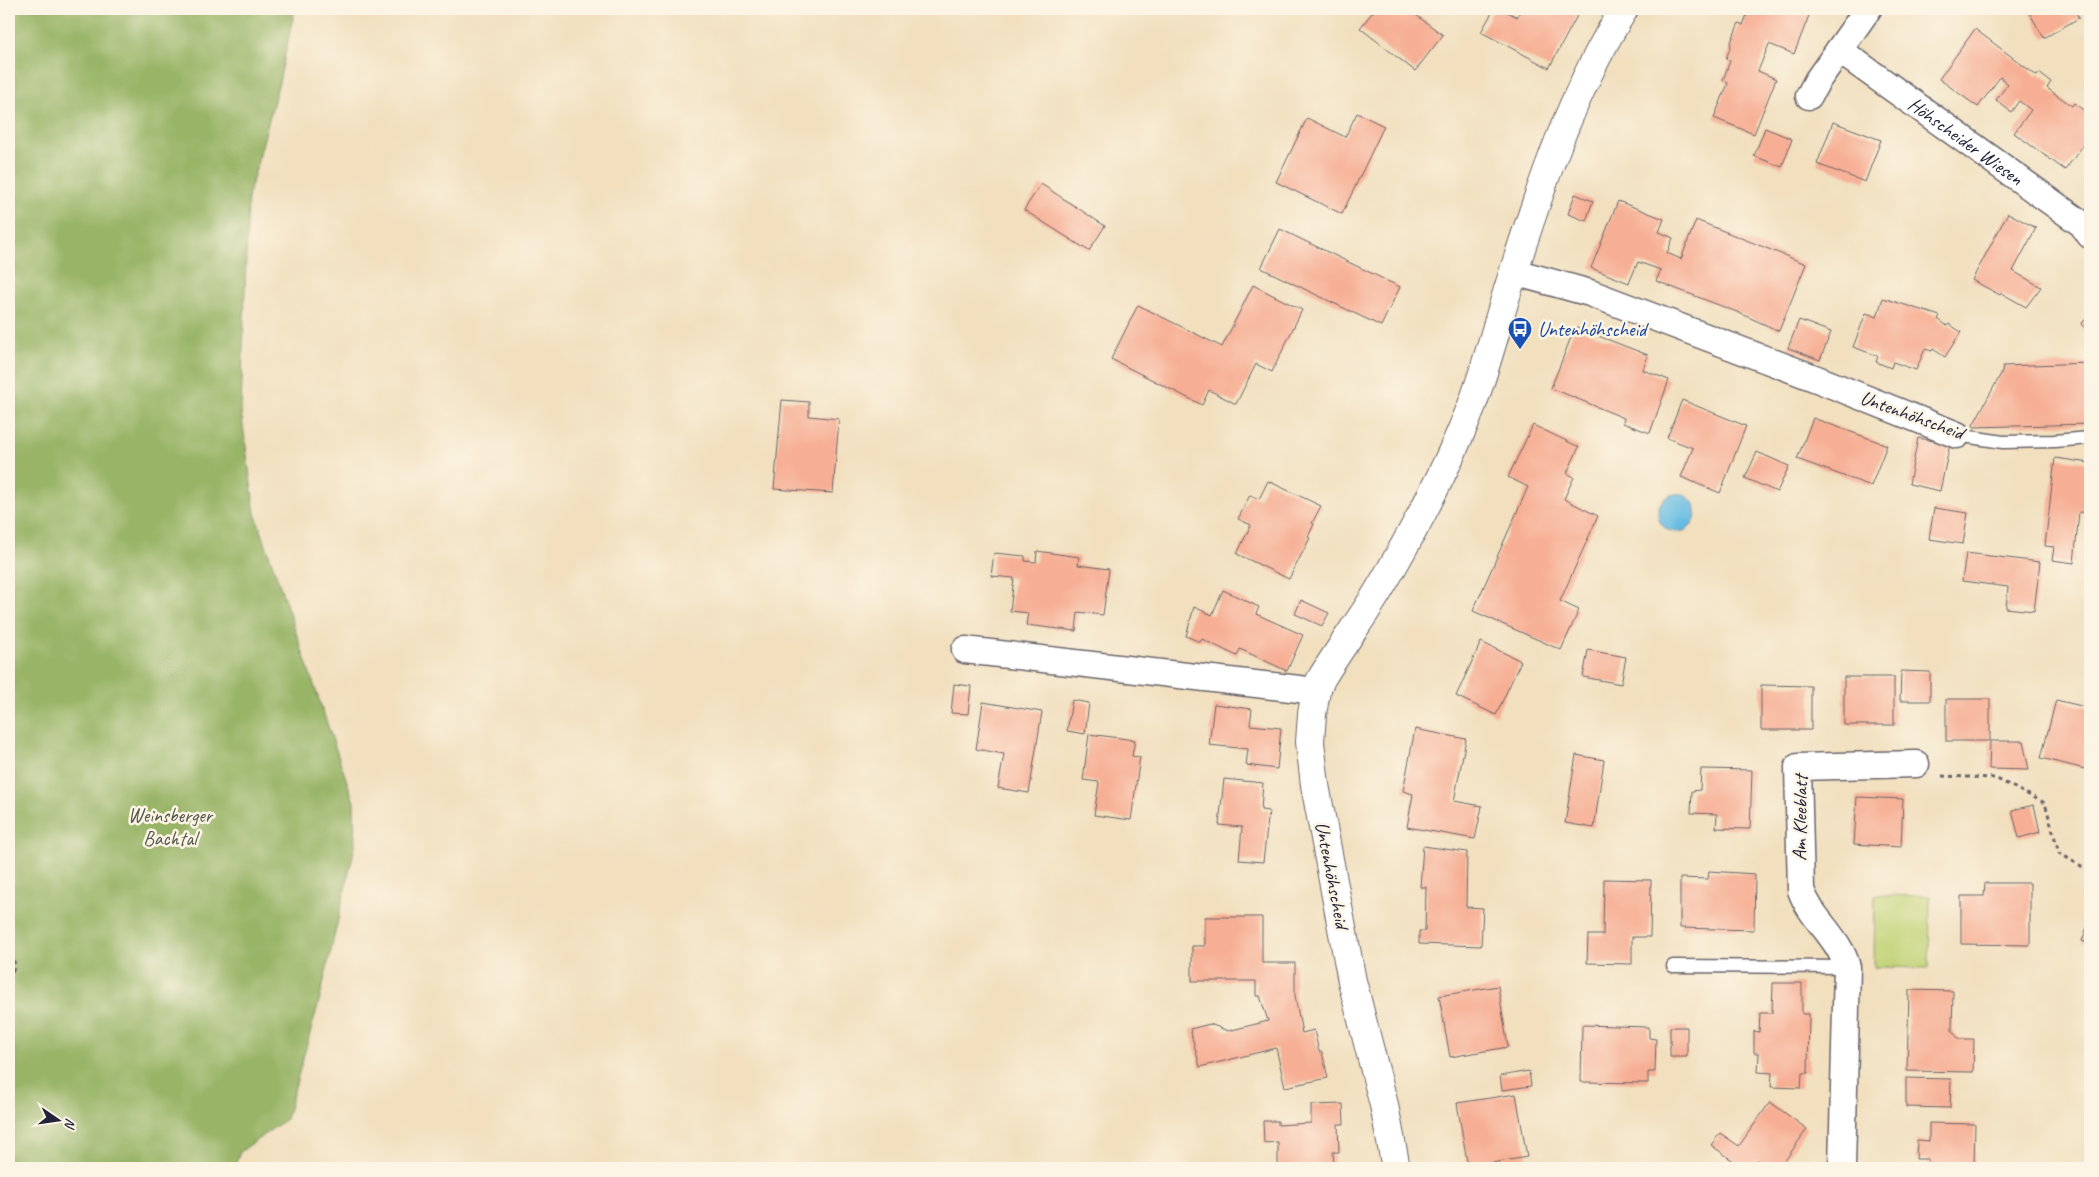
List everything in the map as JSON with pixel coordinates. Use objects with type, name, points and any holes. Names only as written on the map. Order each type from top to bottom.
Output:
[{"type":"street","name":"Untenhöhscheid","points":[[1396,1168],[1384,1105],[1352,981],[1315,785],[1310,742],[1316,691],[1329,666],[1378,591],[1419,520],[1448,461],[1472,404],[1550,164],[1570,113],[1594,62],[1624,9]]},
{"type":"street","points":[[1809,96],[1817,81],[1868,9]]},
{"type":"street","name":"Höhscheider Wiesen","points":[[1839,50],[2082,224],[2090,235]]},
{"type":"street","name":"Untenhöhscheid","points":[[1514,272],[1590,293],[1807,375],[1957,435]]},
{"type":"street","points":[[965,650],[1316,691]]},
{"type":"street","name":"Am Kleeblatt","points":[[1842,1168],[1847,967],[1841,950],[1809,906],[1801,890],[1798,766],[1916,764]]},
{"type":"lane","name":"Untenhöhscheid","points":[[1957,435],[2003,442],[2090,438]]},
{"type":"lane","points":[[1673,966],[1847,967]]},
{"type":"path","points":[[1916,764],[1936,776],[1995,778],[2046,803],[2060,853],[2090,871]]},
{"type":"path","points":[[9,945],[15,965],[9,981]]},
{"type":"green space","name":"Weinsberger Bachtal","points":[[9,9],[295,9],[279,82],[248,198],[241,411],[255,513],[354,802],[355,846],[320,998],[286,1119],[240,1152],[234,1168],[9,1168]]},
{"type":"green space","points":[[1875,895],[1930,896],[1929,968],[1874,967]]},
{"type":"water","points":[[1677,494],[1684,495],[1690,500],[1695,506],[1695,520],[1690,526],[1684,531],[1677,532],[1670,531],[1664,526],[1659,520],[1658,513],[1659,506],[1664,500],[1670,495]]},
{"type":"building","points":[[1375,9],[1408,9],[1443,35],[1415,71],[1360,28]]},
{"type":"building","points":[[1494,9],[1502,9],[1517,17],[1521,9],[1564,9],[1577,16],[1549,68],[1481,32]]},
{"type":"building","points":[[1749,9],[1798,9],[1810,13],[1794,54],[1769,44],[1758,71],[1776,79],[1754,134],[1714,118],[1728,83],[1723,80],[1730,61],[1726,59],[1730,44],[1739,23],[1743,25]]},
{"type":"building","points":[[2027,9],[2074,9],[2079,18],[2044,38]]},
{"type":"building","points":[[1975,29],[2037,76],[2039,73],[2051,82],[2047,88],[2072,106],[2074,103],[2090,115],[2090,136],[2065,170],[2014,133],[2031,110],[2019,101],[2011,112],[1996,100],[2008,84],[2000,77],[1978,107],[1939,79]]},
{"type":"building","points":[[1357,113],[1384,126],[1342,214],[1276,182],[1307,118],[1345,137]]},
{"type":"building","points":[[1833,122],[1881,140],[1865,182],[1817,164]]},
{"type":"building","points":[[1765,128],[1792,139],[1782,167],[1754,156]]},
{"type":"building","points":[[1041,184],[1105,226],[1089,251],[1024,210]]},
{"type":"building","points":[[1575,194],[1593,201],[1586,221],[1568,214]]},
{"type":"building","points":[[1618,201],[1664,219],[1659,232],[1673,238],[1667,253],[1681,259],[1696,220],[1806,264],[1779,331],[1737,312],[1656,281],[1661,270],[1638,262],[1629,283],[1591,268]]},
{"type":"building","points":[[2008,213],[2036,228],[2013,271],[2041,287],[2026,307],[1972,280]]},
{"type":"building","points":[[1280,229],[1400,287],[1381,326],[1261,268]]},
{"type":"building","points":[[1253,285],[1302,310],[1272,372],[1256,364],[1236,404],[1209,390],[1202,405],[1111,359],[1138,305],[1222,347]]},
{"type":"building","points":[[1883,298],[1940,316],[1938,319],[1947,326],[1949,324],[1961,332],[1945,357],[1933,349],[1932,351],[1925,349],[1916,370],[1893,362],[1891,368],[1876,362],[1878,356],[1853,347],[1866,313],[1877,317]]},
{"type":"building","points":[[2090,315],[2090,334],[2081,324]]},
{"type":"building","points":[[1799,320],[1831,332],[1820,360],[1788,348]]},
{"type":"building","points":[[1575,327],[1648,355],[1643,370],[1669,380],[1650,433],[1623,423],[1624,418],[1551,388]]},
{"type":"building","points":[[2090,363],[2090,424],[1974,427],[1973,425],[2002,372],[2003,366]]},
{"type":"building","points":[[782,400],[809,402],[809,416],[839,419],[833,493],[774,489]]},
{"type":"building","points":[[1682,400],[1746,426],[1720,493],[1681,477],[1693,448],[1667,438]]},
{"type":"building","points":[[1813,418],[1887,445],[1871,486],[1797,459]]},
{"type":"building","points":[[1533,425],[1579,447],[1567,473],[1574,477],[1564,499],[1598,516],[1560,601],[1579,610],[1561,650],[1473,611],[1528,487],[1508,477]]},
{"type":"building","points":[[1918,438],[1950,444],[1940,491],[1909,484]]},
{"type":"building","points":[[1757,452],[1789,466],[1777,492],[1745,478]]},
{"type":"building","points":[[2055,458],[2090,463],[2090,513],[2079,512],[2074,563],[2052,560],[2054,547],[2045,546]]},
{"type":"building","points":[[1268,481],[1321,506],[1312,523],[1314,524],[1308,537],[1310,538],[1289,579],[1237,554],[1251,525],[1238,519],[1250,495],[1259,499]]},
{"type":"building","points":[[1934,508],[1968,513],[1963,544],[1929,539]]},
{"type":"building","points":[[1037,551],[1079,557],[1078,565],[1109,569],[1103,615],[1078,612],[1076,631],[1026,625],[1028,613],[1010,611],[1014,578],[991,576],[994,553],[1025,556],[1025,561],[1036,562]]},
{"type":"building","points":[[1966,553],[2040,562],[2034,611],[2006,608],[2008,587],[1962,581]]},
{"type":"building","points":[[1223,590],[1259,607],[1256,614],[1303,635],[1287,671],[1240,649],[1237,656],[1202,639],[1200,642],[1186,636],[1194,607],[1212,615]]},
{"type":"building","points":[[1301,600],[1329,613],[1322,626],[1295,614]]},
{"type":"building","points":[[1481,642],[1521,661],[1496,715],[1456,696]]},
{"type":"building","points":[[1588,650],[1626,657],[1621,684],[1583,677]]},
{"type":"building","points":[[1901,671],[1930,672],[1930,701],[1900,701]]},
{"type":"building","points":[[1844,677],[1894,677],[1894,725],[1844,725]]},
{"type":"building","points":[[954,684],[971,686],[968,714],[951,713]]},
{"type":"building","points":[[1761,685],[1811,686],[1811,730],[1761,730]]},
{"type":"building","points":[[1946,699],[1990,699],[1990,741],[1946,741]]},
{"type":"building","points":[[1072,700],[1089,703],[1085,734],[1067,731]]},
{"type":"building","points":[[2056,700],[2090,708],[2089,770],[2041,758]]},
{"type":"building","points":[[983,702],[1042,712],[1029,793],[998,788],[1004,754],[976,749]]},
{"type":"building","points":[[1214,704],[1252,709],[1250,725],[1281,728],[1277,769],[1246,765],[1248,749],[1209,745]]},
{"type":"building","points":[[1415,729],[1466,739],[1454,801],[1482,806],[1475,839],[1407,827],[1413,794],[1403,791]]},
{"type":"building","points":[[1089,734],[1135,740],[1132,756],[1140,757],[1131,820],[1094,815],[1099,782],[1083,780]]},
{"type":"building","points":[[1990,741],[2023,741],[2029,770],[1989,769]]},
{"type":"building","points":[[1576,755],[1604,760],[1594,828],[1565,823]]},
{"type":"building","points":[[1701,769],[1752,770],[1750,829],[1716,828],[1717,814],[1691,813],[1692,791],[1700,790]]},
{"type":"building","points":[[1224,779],[1263,783],[1261,810],[1269,811],[1263,862],[1239,860],[1242,827],[1219,825]]},
{"type":"building","points":[[1857,797],[1903,799],[1901,847],[1854,844]]},
{"type":"building","points":[[2034,805],[2040,832],[2019,838],[2012,810]]},
{"type":"building","points":[[1423,846],[1467,852],[1466,907],[1483,908],[1481,946],[1419,944],[1419,931],[1425,931],[1426,887],[1420,887]]},
{"type":"building","points":[[1709,871],[1755,874],[1754,930],[1680,928],[1680,878],[1708,879]]},
{"type":"building","points":[[1604,879],[1651,880],[1650,937],[1632,937],[1632,964],[1587,963],[1588,935],[1603,935]]},
{"type":"building","points":[[1985,883],[2030,883],[2030,945],[1961,944],[1961,896],[1984,896]]},
{"type":"building","points":[[1205,917],[1262,917],[1262,963],[1295,963],[1295,996],[1302,1033],[1314,1030],[1319,1052],[1322,1052],[1328,1078],[1285,1087],[1276,1048],[1200,1067],[1190,1029],[1210,1024],[1228,1031],[1268,1021],[1260,996],[1256,996],[1256,981],[1192,981],[1192,946],[1205,946]]},
{"type":"building","points":[[2090,919],[2090,944],[2082,941]]},
{"type":"building","points":[[1773,983],[1802,983],[1802,1014],[1809,1014],[1808,1073],[1802,1073],[1801,1088],[1771,1087],[1772,1073],[1758,1072],[1759,1053],[1754,1053],[1754,1031],[1759,1032],[1760,1013],[1772,1013]]},
{"type":"building","points":[[1498,986],[1508,1047],[1450,1057],[1439,996]]},
{"type":"building","points":[[1909,990],[1953,991],[1952,1031],[1959,1039],[1974,1039],[1973,1072],[1907,1071]]},
{"type":"building","points":[[1582,1025],[1649,1027],[1649,1038],[1656,1039],[1655,1072],[1648,1072],[1648,1083],[1581,1082]]},
{"type":"building","points":[[1670,1027],[1687,1027],[1687,1057],[1670,1057]]},
{"type":"building","points":[[1529,1071],[1531,1086],[1502,1090],[1500,1076]]},
{"type":"building","points":[[1906,1078],[1951,1079],[1950,1108],[1906,1107]]},
{"type":"building","points":[[1516,1094],[1527,1157],[1468,1167],[1457,1103]]},
{"type":"building","points":[[1770,1102],[1807,1129],[1780,1168],[1769,1168],[1757,1160],[1751,1168],[1743,1168],[1711,1145],[1720,1133],[1739,1146]]},
{"type":"building","points":[[1343,1104],[1344,1124],[1338,1124],[1339,1152],[1333,1152],[1334,1168],[1278,1168],[1278,1142],[1264,1143],[1263,1121],[1278,1121],[1278,1125],[1311,1123],[1311,1105]]},
{"type":"building","points":[[1929,1123],[1975,1124],[1974,1168],[1928,1168],[1928,1159],[1916,1159],[1917,1140],[1929,1141]]},
{"type":"building","points":[[1545,1162],[1546,1168],[1515,1167]]},
{"type":"place","name":"Untenhöhscheid","points":[[1520,350]]}]
